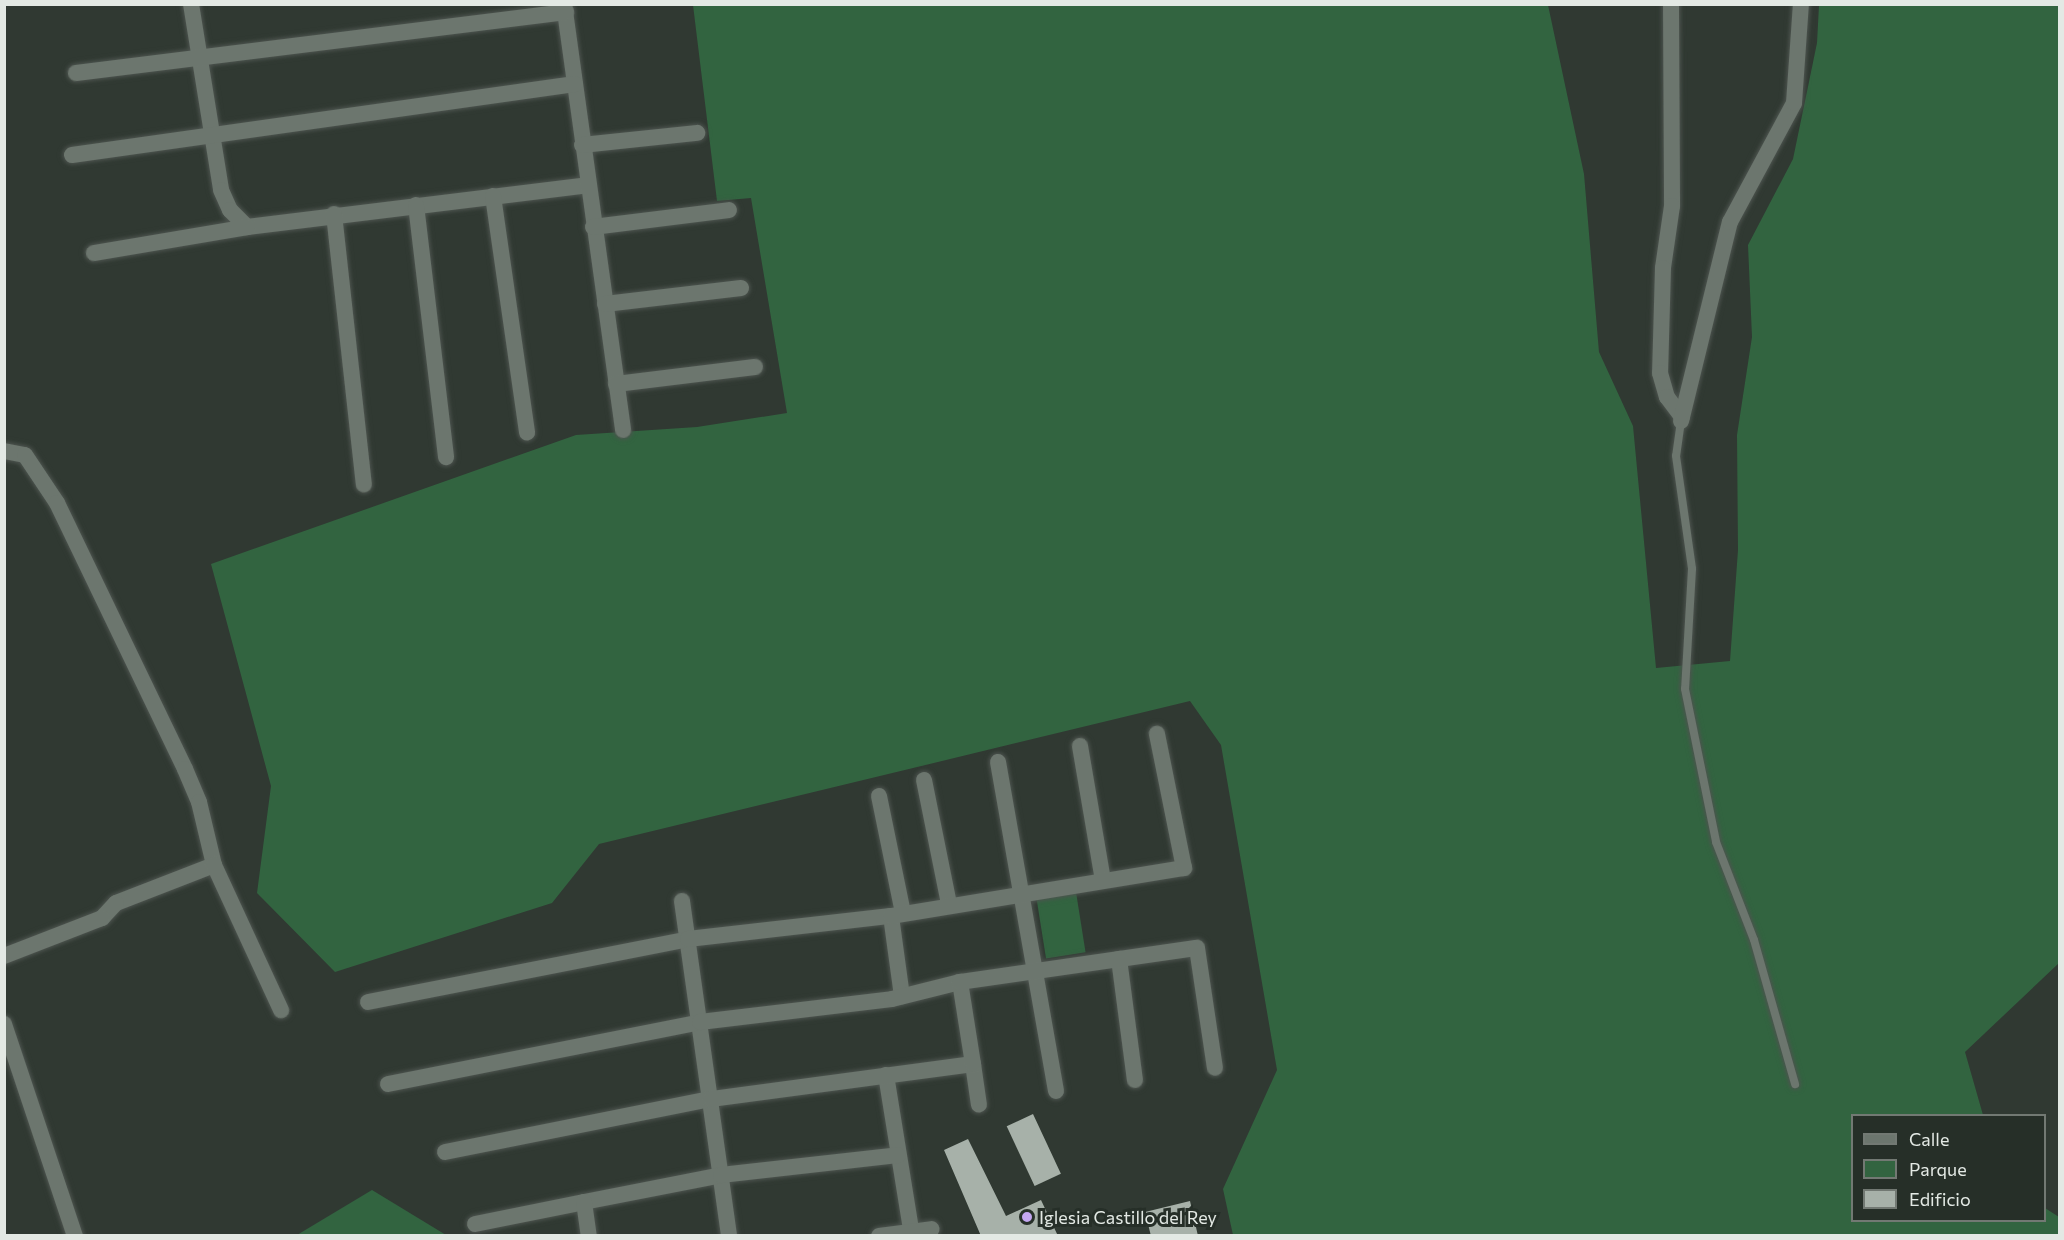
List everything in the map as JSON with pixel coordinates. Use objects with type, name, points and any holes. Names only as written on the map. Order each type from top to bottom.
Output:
[{"type":"street","points":[[191,4],[209,135],[221,190],[230,210],[247,227]]},
{"type":"street","points":[[1671,4],[1672,206],[1663,268],[1660,373],[1667,396],[1681,419]]},
{"type":"street","points":[[1681,419],[1730,222],[1746,187],[1775,145],[1794,103],[1801,4]]},
{"type":"street","points":[[76,74],[565,8],[587,185],[623,430]]},
{"type":"street","points":[[72,155],[575,84]]},
{"type":"street","points":[[582,145],[697,133]]},
{"type":"street","points":[[94,253],[334,214],[587,185]]},
{"type":"street","points":[[494,196],[526,432]]},
{"type":"street","points":[[416,205],[446,457]]},
{"type":"street","points":[[593,226],[729,210]]},
{"type":"street","points":[[334,214],[364,484]]},
{"type":"street","points":[[605,304],[741,288]]},
{"type":"street","points":[[616,384],[755,367]]},
{"type":"street","points":[[4,451],[25,455],[57,503],[185,770],[199,802],[214,865],[281,1010]]},
{"type":"street","points":[[368,1002],[688,939],[897,914],[1184,868],[1158,734]]},
{"type":"street","points":[[1080,746],[1103,880]]},
{"type":"street","points":[[998,762],[1038,971],[1056,1091]]},
{"type":"street","points":[[924,780],[949,904]]},
{"type":"street","points":[[879,796],[897,914],[897,997]]},
{"type":"street","points":[[4,956],[102,918],[116,903],[214,865]]},
{"type":"street","points":[[682,901],[729,1236]]},
{"type":"street","points":[[388,1084],[700,1022],[897,997],[960,982],[1197,948],[1215,1068]]},
{"type":"street","points":[[1119,959],[1135,1080]]},
{"type":"street","points":[[960,982],[979,1105]]},
{"type":"street","points":[[4,1023],[75,1236]]},
{"type":"street","points":[[445,1152],[711,1099],[973,1064]]},
{"type":"street","points":[[886,1075],[912,1233]]},
{"type":"street","points":[[475,1224],[721,1175],[898,1155]]},
{"type":"street","points":[[584,1202],[589,1236]]},
{"type":"street","points":[[879,1236],[932,1229]]},
{"type":"lane","points":[[1681,419],[1676,456],[1692,569],[1685,689],[1716,842],[1754,940],[1795,1084]]},
{"type":"green space","points":[[693,5],[1548,5],[1584,174],[1599,352],[1633,426],[1656,668],[1730,661],[1738,550],[1737,435],[1752,337],[1748,245],[1793,159],[1817,43],[1819,5],[2059,5],[2059,963],[1965,1052],[1983,1114],[1851,1114],[1851,1222],[2046,1222],[2046,1209],[2059,1217],[2059,1235],[1233,1235],[1223,1189],[1277,1070],[1221,745],[1190,701],[599,844],[552,903],[335,972],[257,893],[271,786],[211,564],[576,435],[697,427],[787,413],[751,198],[717,201]]},
{"type":"green space","points":[[1076,892],[1086,952],[1046,959],[1036,898]]},
{"type":"green space","points":[[372,1190],[446,1235],[297,1235]]},
{"type":"building","points":[[1033,1114],[1061,1174],[1035,1186],[1007,1126]]},
{"type":"building","points":[[968,1139],[1006,1216],[1041,1200],[1058,1236],[981,1236],[944,1150]]},
{"type":"building","points":[[1190,1201],[1198,1236],[1151,1236],[1145,1212]]},
{"type":"place","name":"Iglesia Castillo del Rey","points":[[1027,1217]]}]
